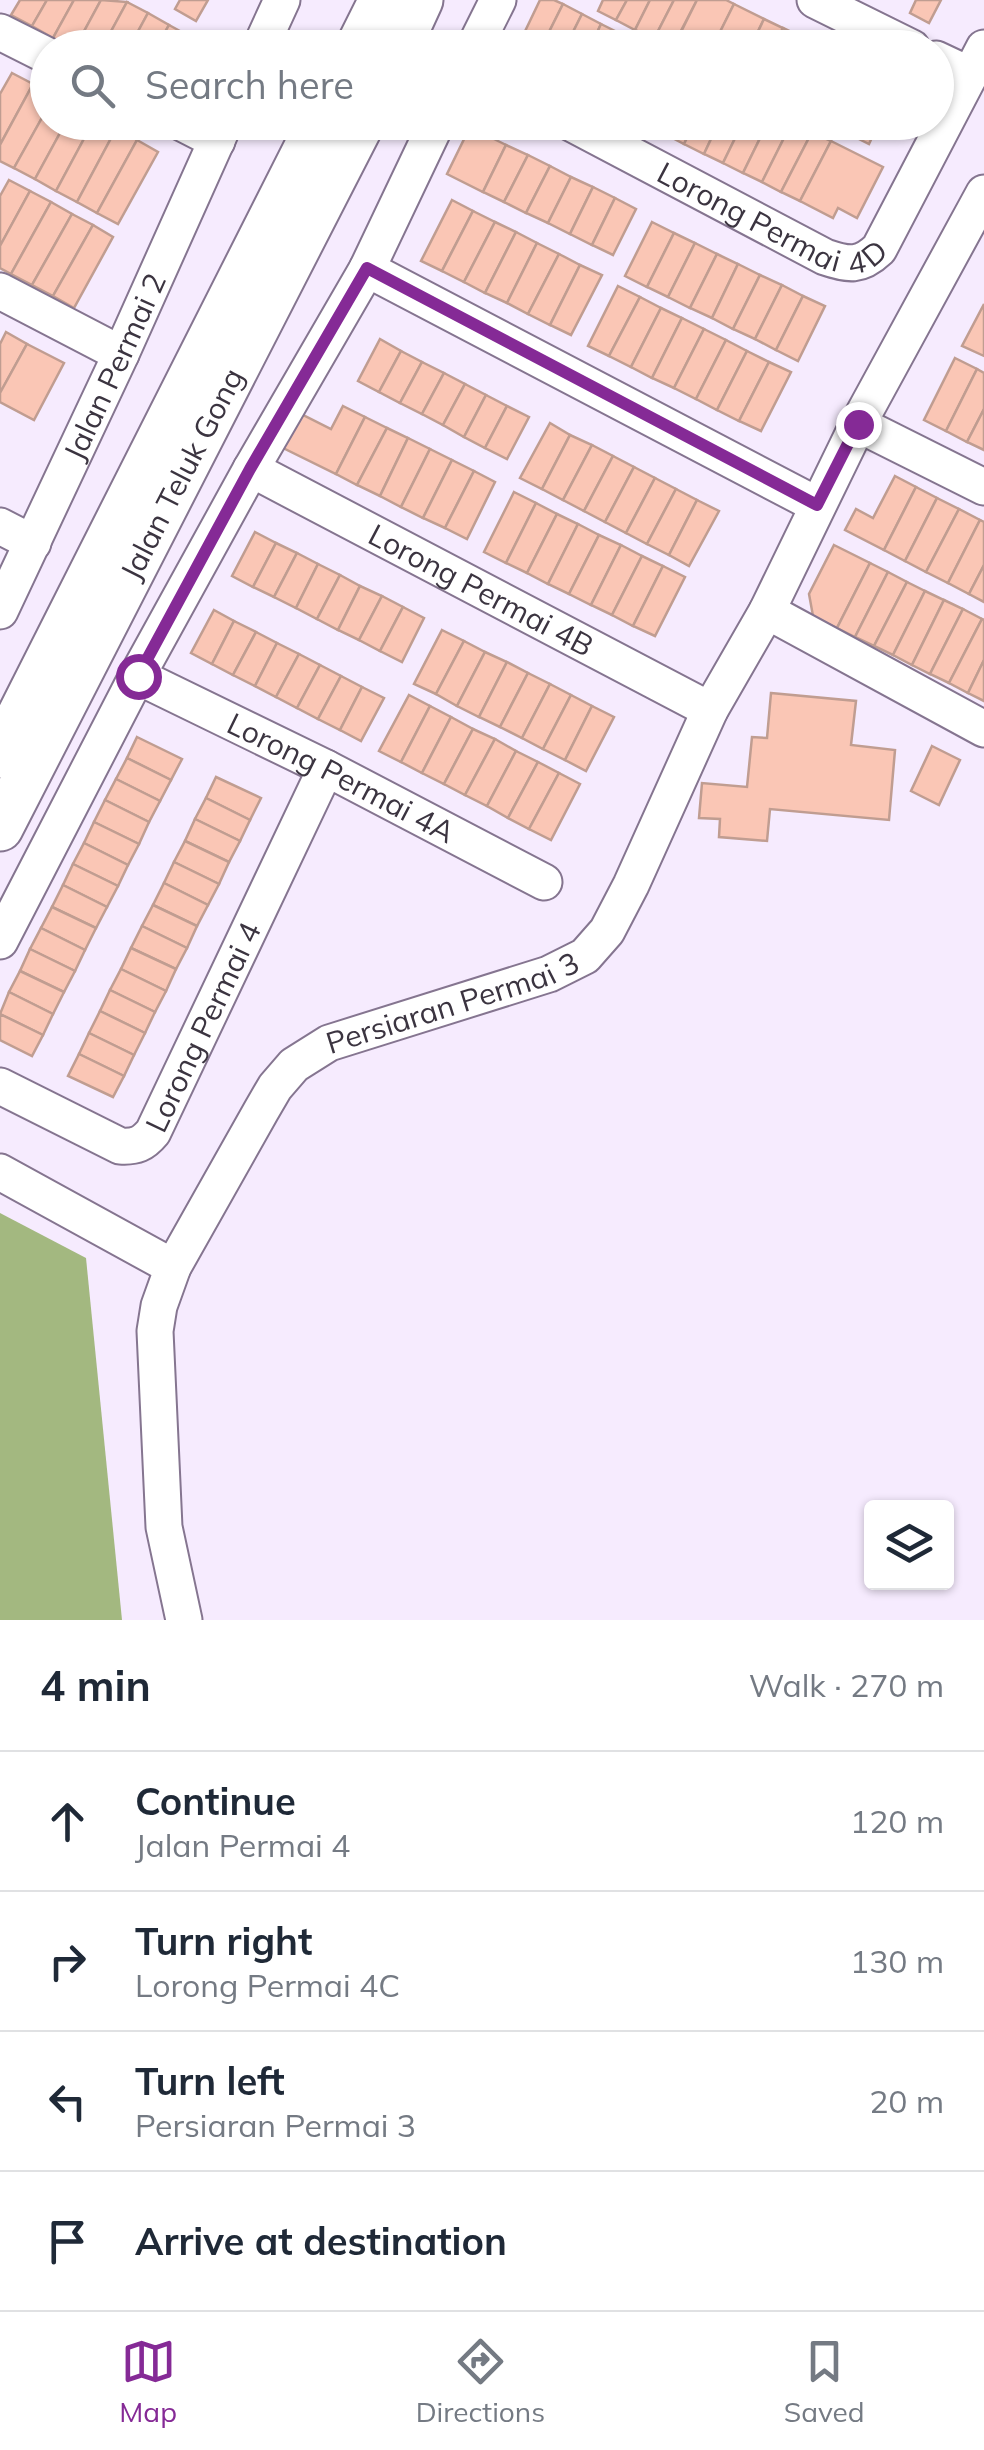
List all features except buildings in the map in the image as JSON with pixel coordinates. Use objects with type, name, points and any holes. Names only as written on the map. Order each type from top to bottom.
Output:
[{"type":"main road","points":[[367,30],[382,0]]},
{"type":"main road","points":[[406,30],[420,0]]},
{"type":"main road","name":"Jalan Teluk Gong","points":[[0,755],[311,140]]},
{"type":"main road","name":"Jalan Teluk Gong","points":[[0,828],[353,140]]},
{"type":"street","points":[[268,30],[282,0]]},
{"type":"street","points":[[483,30],[498,0]]},
{"type":"street","points":[[815,0],[876,30]]},
{"type":"street","points":[[0,32],[30,47]]},
{"type":"street","name":"Lorong Permai 4D","points":[[954,106],[977,62]]},
{"type":"street","name":"Jalan Permai 2","points":[[0,611],[217,140]]},
{"type":"street","points":[[0,941],[250,469],[367,268],[429,140]]},
{"type":"street","name":"Lorong Permai 4D","points":[[604,140],[825,256],[854,263],[867,260],[879,249],[936,140]]},
{"type":"street","name":"Persiaran Permai 3","points":[[184,1620],[164,1528],[154,1330],[173,1267],[268,1099],[294,1065],[329,1043],[549,974],[584,956],[607,931],[710,710],[767,612],[858,424],[979,215]]},
{"type":"street","points":[[367,268],[817,505]]},
{"type":"street","points":[[0,291],[121,354]]},
{"type":"street","points":[[858,424],[984,487]]},
{"type":"street","name":"Lorong Permai 4B","points":[[250,469],[710,710]]},
{"type":"street","points":[[0,526],[33,542]]},
{"type":"street","points":[[767,612],[984,729]]},
{"type":"street","name":"Lorong Permai 4A","points":[[138,676],[326,768],[544,882]]},
{"type":"street","name":"Lorong Permai 4","points":[[0,1086],[120,1146],[144,1143],[153,1132],[326,768]]},
{"type":"street","points":[[0,1172],[173,1267]]},
{"type":"green space","points":[[0,1213],[86,1258],[122,1620],[0,1620]]},
{"type":"route","points":[[138,676],[250,469],[367,268],[817,505],[858,424]]}]
